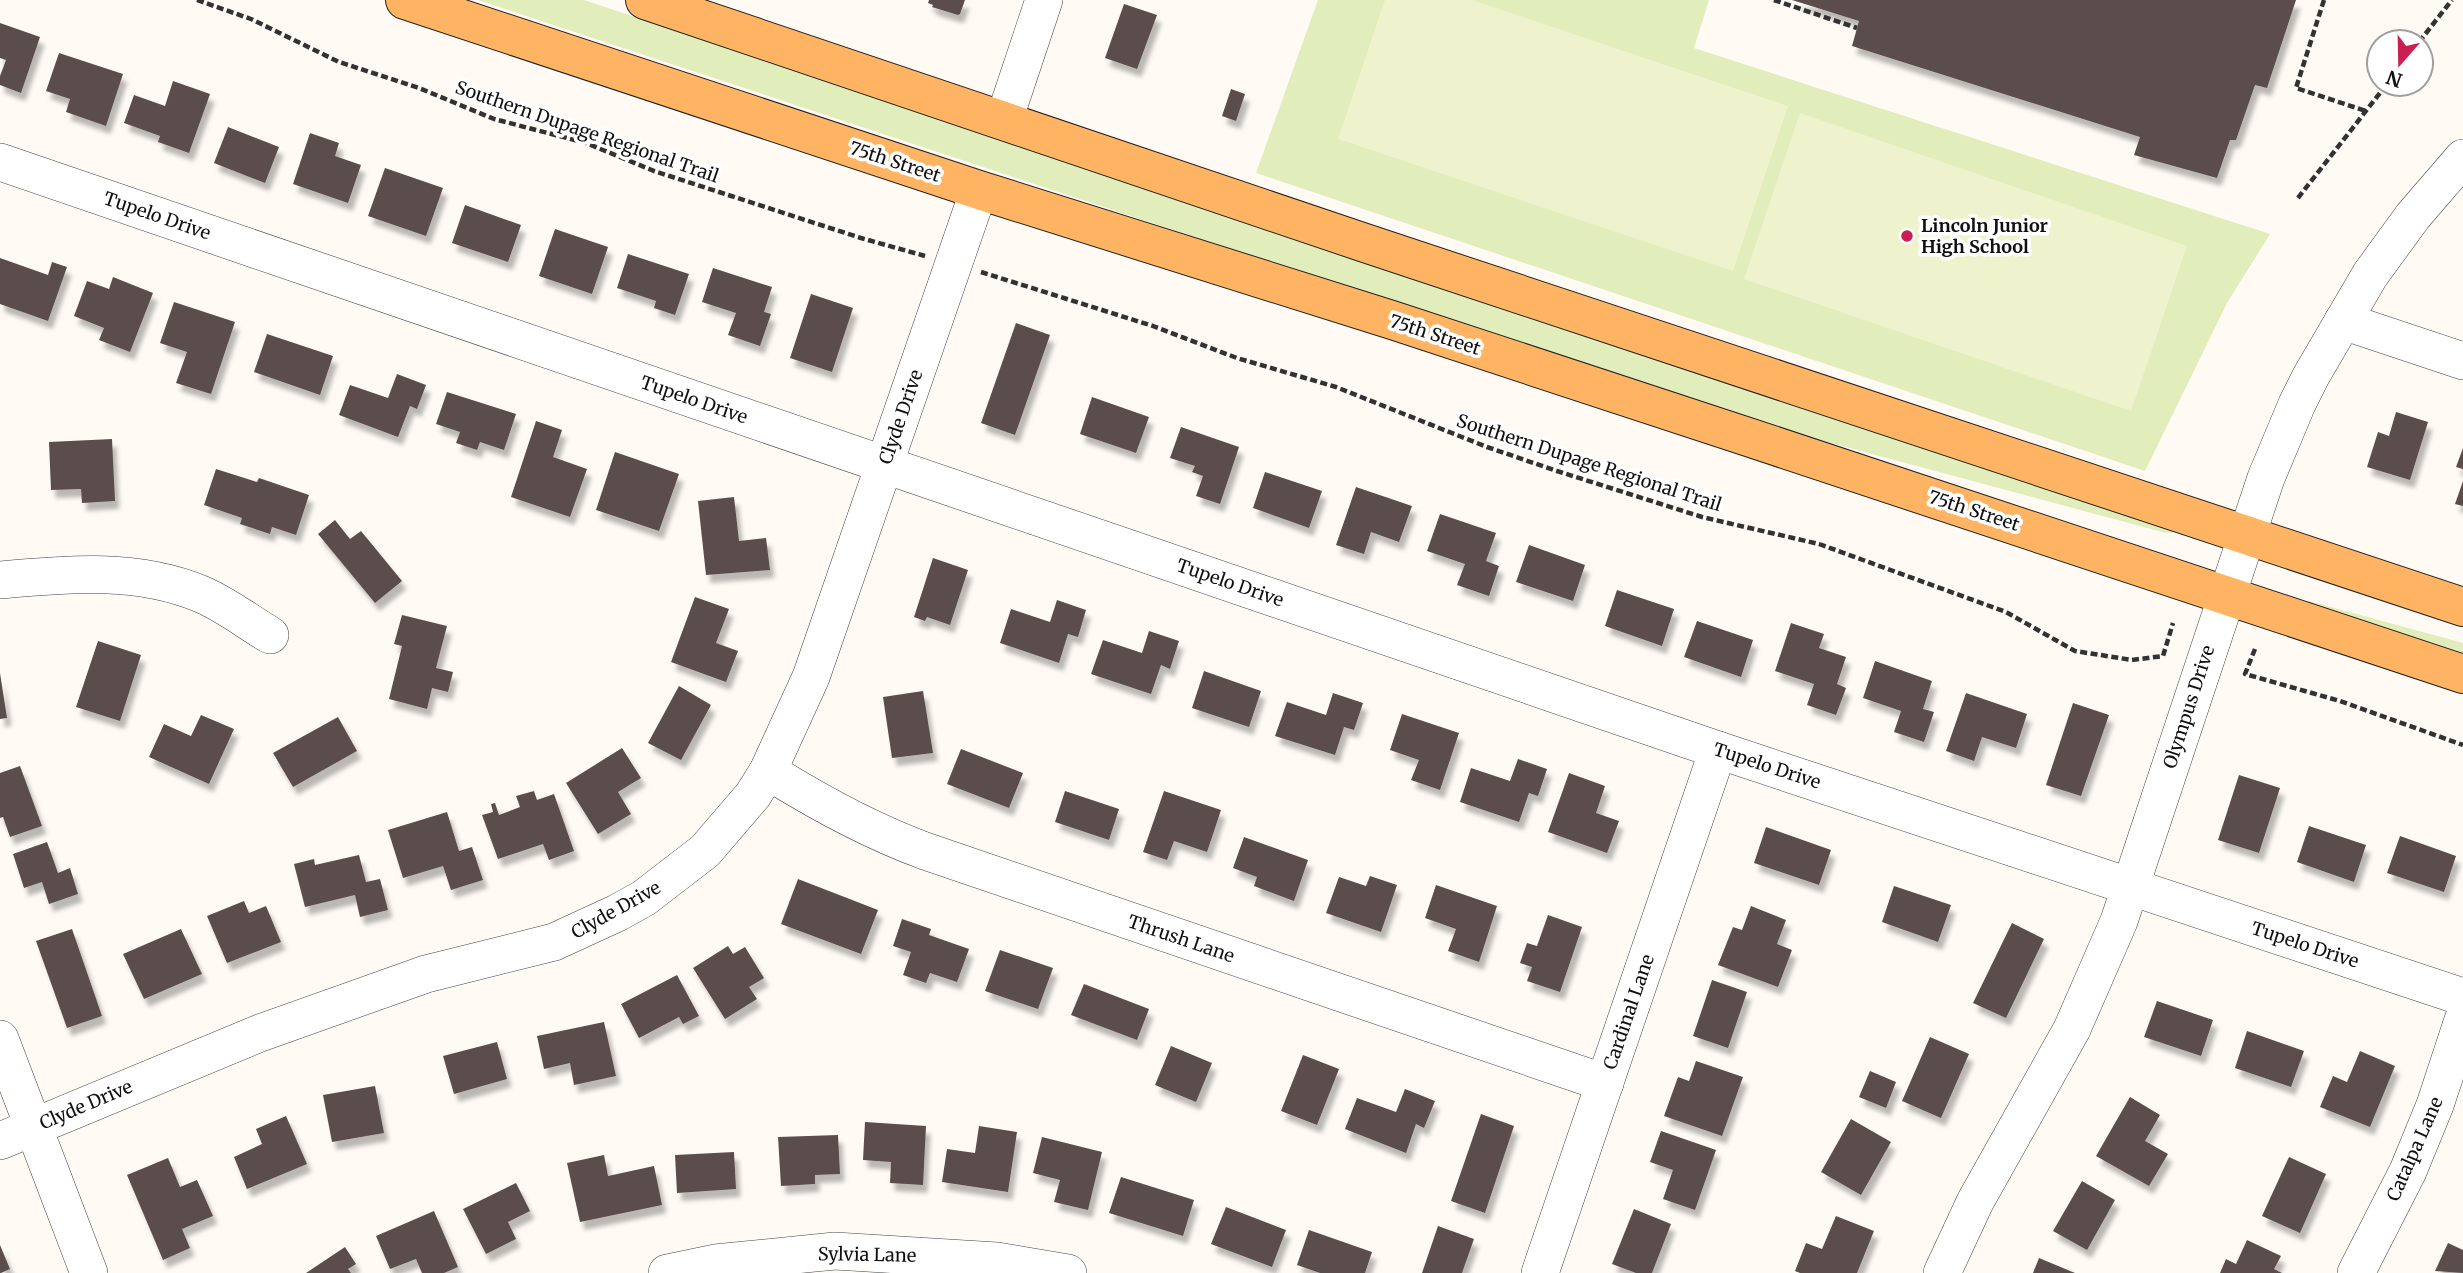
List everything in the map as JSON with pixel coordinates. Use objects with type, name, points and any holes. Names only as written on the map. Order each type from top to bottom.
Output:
[{"type":"main road","name":"75th Street","points":[[405,0],[979,190],[1392,320],[2463,674]]},
{"type":"main road","points":[[645,0],[1944,436],[2463,607]]},
{"type":"street","points":[[1004,120],[1044,0]]},
{"type":"street","name":"Olympus Drive","points":[[1942,1273],[1975,1202],[2086,1001],[2131,887],[2266,478],[2297,404],[2370,275],[2413,216],[2463,158]]},
{"type":"street","name":"Tupelo Drive","points":[[0,162],[1718,750],[2463,997]]},
{"type":"street","name":"Clyde Drive","points":[[0,1141],[260,1033],[426,974],[554,942],[580,932],[644,898],[705,851],[753,795],[768,771],[811,677],[979,190]]},
{"type":"street","points":[[2343,321],[2463,361]]},
{"type":"street","points":[[0,580],[77,574],[132,576],[203,594],[270,635]]},
{"type":"street","name":"Cardinal Lane","points":[[1540,1273],[1718,750]]},
{"type":"street","name":"Thrush Lane","points":[[768,771],[877,833],[925,851],[1605,1083]]},
{"type":"street","name":"Catalpa Lane","points":[[2356,1273],[2408,1171],[2435,1105],[2463,1020]]},
{"type":"street","points":[[0,1039],[89,1273]]},
{"type":"street","name":"Sylvia Lane","points":[[667,1273],[715,1263],[835,1251],[997,1261],[1068,1273]]},
{"type":"path","name":"Southern Dupage Regional Trail","points":[[197,0],[251,19],[339,62],[419,88],[494,119],[586,143],[681,179],[861,238],[935,259]]},
{"type":"path","points":[[1774,0],[1857,28]]},
{"type":"path","points":[[2325,0],[2296,88],[2366,111]]},
{"type":"path","points":[[2430,28],[2452,0]]},
{"type":"path","points":[[2298,198],[2376,98]]},
{"type":"path","name":"Southern Dupage Regional Trail","points":[[973,270],[1119,314],[1237,358],[1336,387],[1487,447],[1596,483],[1702,517],[1819,544],[2006,612],[2076,651],[2132,660],[2163,656],[2173,623]]},
{"type":"path","points":[[2255,649],[2245,674],[2340,701],[2463,745]]},
{"type":"green space","points":[[478,0],[584,0],[2175,530],[2166,533],[1757,423]]},
{"type":"green space","name":"Lincoln Junior High School","points":[[1318,0],[1709,0],[1694,48],[2270,234],[2227,303],[2145,471],[1256,173]]},
{"type":"green space","points":[[1385,0],[1472,0],[1788,106],[1733,271],[1338,139]]},
{"type":"green space","points":[[1800,113],[2187,246],[2131,411],[1744,279]]},
{"type":"green space","points":[[2309,601],[2463,643],[2463,660],[2305,603]]},
{"type":"building","points":[[929,0],[965,0],[958,15],[932,7],[933,5],[928,3]]},
{"type":"building","points":[[1792,0],[2296,0],[2267,88],[2255,85],[2236,140],[2230,140],[2217,178],[2134,155],[2140,137],[1852,46],[1859,21]]},
{"type":"building","points":[[1124,4],[1157,15],[1137,69],[1105,58]]},
{"type":"building","points":[[0,23],[40,37],[21,93],[0,85],[0,76],[6,60],[0,58]]},
{"type":"building","points":[[59,53],[123,74],[106,126],[66,112],[70,99],[46,91]]},
{"type":"building","points":[[173,81],[210,94],[189,153],[158,142],[160,136],[124,123],[134,95],[165,106]]},
{"type":"building","points":[[1231,89],[1245,94],[1236,121],[1222,116]]},
{"type":"building","points":[[228,127],[279,147],[265,183],[214,163]]},
{"type":"building","points":[[310,133],[339,143],[335,156],[361,165],[348,203],[293,184]]},
{"type":"building","points":[[385,168],[443,188],[426,236],[368,216]]},
{"type":"building","points":[[465,205],[521,225],[508,262],[452,243]]},
{"type":"building","points":[[555,229],[608,247],[592,294],[539,276]]},
{"type":"building","points":[[628,254],[689,274],[675,315],[654,308],[656,301],[617,288]]},
{"type":"building","points":[[0,258],[48,275],[52,262],[67,267],[48,321],[0,304]]},
{"type":"building","points":[[713,268],[772,287],[764,312],[771,314],[760,346],[728,335],[736,313],[702,302]]},
{"type":"building","points":[[113,277],[153,293],[130,352],[99,340],[104,328],[74,316],[87,281],[109,289]]},
{"type":"building","points":[[811,294],[853,308],[832,372],[790,358]]},
{"type":"building","points":[[174,302],[235,322],[211,394],[176,383],[187,352],[160,343]]},
{"type":"building","points":[[1016,323],[1050,335],[1015,435],[981,423]]},
{"type":"building","points":[[267,334],[333,356],[320,395],[254,372]]},
{"type":"building","points":[[397,374],[426,385],[417,409],[410,406],[398,437],[339,415],[350,385],[388,398]]},
{"type":"building","points":[[447,392],[516,414],[504,450],[480,442],[477,450],[456,443],[460,432],[436,424]]},
{"type":"building","points":[[1092,397],[1149,417],[1136,453],[1080,434]]},
{"type":"building","points":[[2396,412],[2428,422],[2410,480],[2367,467],[2378,432],[2389,436]]},
{"type":"building","points":[[536,421],[562,430],[553,457],[587,469],[570,517],[511,497]]},
{"type":"building","points":[[1181,427],[1239,447],[1220,504],[1196,496],[1203,476],[1192,472],[1195,466],[1170,458]]},
{"type":"building","points":[[112,439],[115,501],[82,503],[81,489],[51,490],[49,442]]},
{"type":"building","points":[[2463,448],[2463,469],[2456,467]]},
{"type":"building","points":[[615,452],[679,474],[659,531],[596,510]]},
{"type":"building","points":[[216,469],[257,482],[259,478],[309,495],[296,535],[272,527],[270,534],[240,524],[242,518],[204,505]]},
{"type":"building","points":[[1265,472],[1322,491],[1309,528],[1253,508]]},
{"type":"building","points":[[2463,481],[2463,506],[2455,504]]},
{"type":"building","points":[[1356,487],[1412,506],[1399,542],[1371,532],[1364,554],[1336,545]]},
{"type":"building","points":[[734,497],[739,541],[766,538],[770,570],[706,575],[698,501]]},
{"type":"building","points":[[1440,514],[1496,533],[1486,561],[1499,566],[1489,596],[1457,585],[1465,564],[1427,551]]},
{"type":"building","points":[[335,520],[350,539],[361,531],[402,581],[375,603],[318,534]]},
{"type":"building","points":[[1529,545],[1585,565],[1573,601],[1516,582]]},
{"type":"building","points":[[933,558],[968,570],[950,625],[927,617],[925,621],[914,617]]},
{"type":"building","points":[[1617,590],[1674,609],[1662,646],[1605,626]]},
{"type":"building","points":[[695,597],[729,609],[716,643],[738,651],[726,682],[671,662]]},
{"type":"building","points":[[1057,600],[1086,610],[1078,637],[1068,634],[1059,663],[1000,643],[1011,609],[1050,622]]},
{"type":"building","points":[[402,615],[447,626],[436,668],[453,672],[448,692],[432,688],[427,709],[389,699],[402,646],[394,644]]},
{"type":"building","points":[[1697,621],[1753,640],[1741,677],[1684,657]]},
{"type":"building","points":[[1791,623],[1824,634],[1819,648],[1846,657],[1837,684],[1846,688],[1836,715],[1807,705],[1814,684],[1775,671]]},
{"type":"building","points":[[1149,631],[1179,641],[1170,669],[1161,665],[1151,694],[1091,674],[1103,640],[1142,653]]},
{"type":"building","points":[[98,641],[141,655],[120,721],[76,707]]},
{"type":"building","points":[[1875,661],[1932,681],[1923,709],[1934,712],[1924,742],[1894,732],[1901,711],[1863,698]]},
{"type":"building","points":[[1204,671],[1261,691],[1249,727],[1192,708]]},
{"type":"building","points":[[0,673],[7,718],[0,719]]},
{"type":"building","points":[[679,686],[711,705],[681,760],[648,743]]},
{"type":"building","points":[[923,691],[933,753],[892,758],[883,697]]},
{"type":"building","points":[[1333,693],[1363,703],[1354,730],[1344,727],[1335,755],[1275,736],[1287,702],[1326,715]]},
{"type":"building","points":[[1966,693],[2027,714],[2016,748],[1982,737],[1974,761],[1946,751]]},
{"type":"building","points":[[2073,703],[2109,715],[2081,796],[2046,785]]},
{"type":"building","points":[[1402,714],[1459,733],[1440,790],[1411,780],[1419,760],[1390,750]]},
{"type":"building","points":[[201,715],[234,729],[209,784],[149,757],[164,724],[191,736]]},
{"type":"building","points":[[338,717],[357,751],[293,787],[273,753]]},
{"type":"building","points":[[622,748],[641,778],[618,792],[631,814],[598,834],[566,783]]},
{"type":"building","points":[[961,749],[1023,773],[1009,808],[947,784]]},
{"type":"building","points":[[1518,759],[1547,769],[1538,796],[1529,793],[1519,822],[1460,802],[1471,768],[1510,781]]},
{"type":"building","points":[[20,766],[42,826],[10,837],[3,817],[0,818],[0,773]]},
{"type":"building","points":[[1569,773],[1605,786],[1596,813],[1619,821],[1607,853],[1548,832]]},
{"type":"building","points":[[2239,775],[2280,788],[2259,853],[2218,840]]},
{"type":"building","points":[[534,791],[537,800],[554,794],[574,851],[549,860],[543,844],[498,859],[482,815],[493,812],[491,804],[495,803],[499,815],[520,807],[516,796]]},
{"type":"building","points":[[1065,791],[1119,809],[1109,840],[1055,822]]},
{"type":"building","points":[[1164,791],[1221,810],[1207,852],[1174,841],[1167,860],[1143,852]]},
{"type":"building","points":[[447,812],[459,851],[472,847],[483,880],[451,890],[443,866],[403,878],[388,830]]},
{"type":"building","points":[[2309,826],[2366,845],[2354,882],[2297,862]]},
{"type":"building","points":[[1766,827],[1831,850],[1819,885],[1754,863]]},
{"type":"building","points":[[2400,836],[2456,856],[2444,892],[2387,873]]},
{"type":"building","points":[[1244,837],[1308,860],[1294,901],[1254,886],[1257,877],[1233,868]]},
{"type":"building","points":[[47,842],[58,873],[70,868],[78,894],[49,904],[42,882],[24,888],[13,854]]},
{"type":"building","points":[[359,855],[366,882],[380,879],[388,910],[360,917],[355,895],[305,907],[294,864],[314,859],[315,865]]},
{"type":"building","points":[[1370,876],[1397,885],[1381,932],[1326,913],[1339,877],[1366,886]]},
{"type":"building","points":[[798,879],[878,910],[861,954],[781,924]]},
{"type":"building","points":[[1436,885],[1497,906],[1479,962],[1448,951],[1456,929],[1425,918]]},
{"type":"building","points":[[1894,886],[1951,905],[1938,942],[1882,922]]},
{"type":"building","points":[[244,901],[249,913],[266,906],[281,942],[227,963],[207,916]]},
{"type":"building","points":[[1751,906],[1786,920],[1777,944],[1792,950],[1778,987],[1718,965],[1733,927],[1742,930]]},
{"type":"building","points":[[1548,915],[1582,927],[1560,992],[1527,981],[1532,967],[1520,963],[1527,943],[1537,946]]},
{"type":"building","points":[[902,919],[931,929],[929,935],[969,949],[957,982],[930,973],[926,983],[903,975],[911,952],[893,946]]},
{"type":"building","points":[[2012,923],[2044,939],[2006,1018],[1973,1003]]},
{"type":"building","points":[[72,929],[102,1016],[67,1028],[36,941]]},
{"type":"building","points":[[181,929],[202,974],[144,999],[123,954]]},
{"type":"building","points":[[728,946],[733,954],[745,947],[764,978],[749,987],[757,999],[725,1019],[693,968]]},
{"type":"building","points":[[1000,950],[1053,968],[1038,1009],[985,991]]},
{"type":"building","points":[[677,975],[699,1016],[683,1024],[679,1017],[639,1038],[621,1004]]},
{"type":"building","points":[[1712,980],[1747,992],[1728,1048],[1693,1036]]},
{"type":"building","points":[[1084,984],[1149,1009],[1137,1040],[1071,1015]]},
{"type":"building","points":[[2157,1001],[2213,1020],[2201,1056],[2144,1037]]},
{"type":"building","points":[[604,1022],[616,1076],[574,1085],[570,1063],[544,1069],[537,1036]]},
{"type":"building","points":[[2247,1031],[2304,1051],[2291,1087],[2235,1068]]},
{"type":"building","points":[[1930,1037],[1969,1054],[1941,1118],[1902,1101]]},
{"type":"building","points":[[497,1042],[507,1079],[454,1094],[443,1056]]},
{"type":"building","points":[[1171,1046],[1212,1063],[1196,1102],[1155,1085]]},
{"type":"building","points":[[2360,1051],[2395,1066],[2370,1127],[2320,1107],[2333,1076],[2347,1082]]},
{"type":"building","points":[[1303,1055],[1339,1069],[1317,1125],[1281,1111]]},
{"type":"building","points":[[1696,1061],[1743,1077],[1722,1136],[1664,1116],[1678,1077],[1689,1081]]},
{"type":"building","points":[[1870,1071],[1896,1082],[1886,1108],[1859,1097]]},
{"type":"building","points":[[375,1086],[384,1133],[332,1142],[323,1095]]},
{"type":"building","points":[[1405,1089],[1435,1101],[1424,1128],[1416,1124],[1406,1153],[1345,1129],[1357,1098],[1396,1112]]},
{"type":"building","points":[[2130,1097],[2160,1115],[2145,1141],[2168,1154],[2149,1186],[2096,1156]]},
{"type":"building","points":[[1481,1114],[1514,1126],[1485,1213],[1451,1201]]},
{"type":"building","points":[[286,1116],[307,1164],[247,1189],[234,1157],[262,1144],[256,1129]]},
{"type":"building","points":[[1851,1119],[1891,1142],[1861,1195],[1821,1172]]},
{"type":"building","points":[[865,1122],[926,1126],[923,1185],[890,1183],[891,1162],[863,1160]]},
{"type":"building","points":[[979,1126],[1017,1132],[1008,1192],[942,1182],[947,1149],[975,1153]]},
{"type":"building","points":[[1661,1131],[1716,1150],[1695,1210],[1663,1199],[1673,1170],[1650,1162]]},
{"type":"building","points":[[838,1135],[840,1174],[815,1175],[815,1184],[781,1186],[778,1137]]},
{"type":"building","points":[[1042,1137],[1102,1152],[1088,1210],[1054,1202],[1060,1180],[1033,1173]]},
{"type":"building","points":[[734,1152],[736,1189],[677,1193],[675,1155]]},
{"type":"building","points":[[604,1155],[608,1176],[654,1166],[662,1205],[580,1222],[567,1163]]},
{"type":"building","points":[[2289,1157],[2326,1174],[2300,1233],[2262,1216]]},
{"type":"building","points":[[168,1158],[180,1187],[197,1180],[213,1216],[182,1229],[190,1248],[163,1260],[127,1175]]},
{"type":"building","points":[[1121,1177],[1194,1200],[1183,1236],[1109,1213]]},
{"type":"building","points":[[2082,1181],[2115,1200],[2087,1250],[2053,1231]]},
{"type":"building","points":[[516,1183],[530,1211],[508,1222],[516,1239],[486,1254],[463,1209]]},
{"type":"building","points":[[1226,1207],[1286,1230],[1272,1267],[1211,1244]]},
{"type":"building","points":[[1634,1209],[1671,1224],[1652,1273],[1636,1273],[1612,1264]]},
{"type":"building","points":[[434,1211],[458,1267],[444,1273],[422,1273],[416,1259],[390,1269],[376,1236]]},
{"type":"building","points":[[1836,1216],[1874,1231],[1857,1273],[1795,1271],[1806,1243],[1822,1249]]},
{"type":"building","points":[[1438,1226],[1474,1239],[1462,1273],[1422,1273]]},
{"type":"building","points":[[1309,1230],[1372,1252],[1365,1273],[1320,1273],[1297,1265]]},
{"type":"building","points":[[2247,1240],[2281,1256],[2274,1269],[2282,1273],[2220,1273],[2226,1259],[2236,1264]]},
{"type":"building","points":[[2448,1243],[2463,1250],[2463,1273],[2435,1271]]},
{"type":"building","points":[[0,1245],[10,1269],[1,1273],[0,1273]]},
{"type":"building","points":[[345,1247],[356,1264],[348,1269],[351,1273],[306,1273]]},
{"type":"building","points":[[2039,1258],[2075,1273],[2033,1273]]},
{"type":"place","name":"Lincoln Junior High School","points":[[1907,236]]}]
